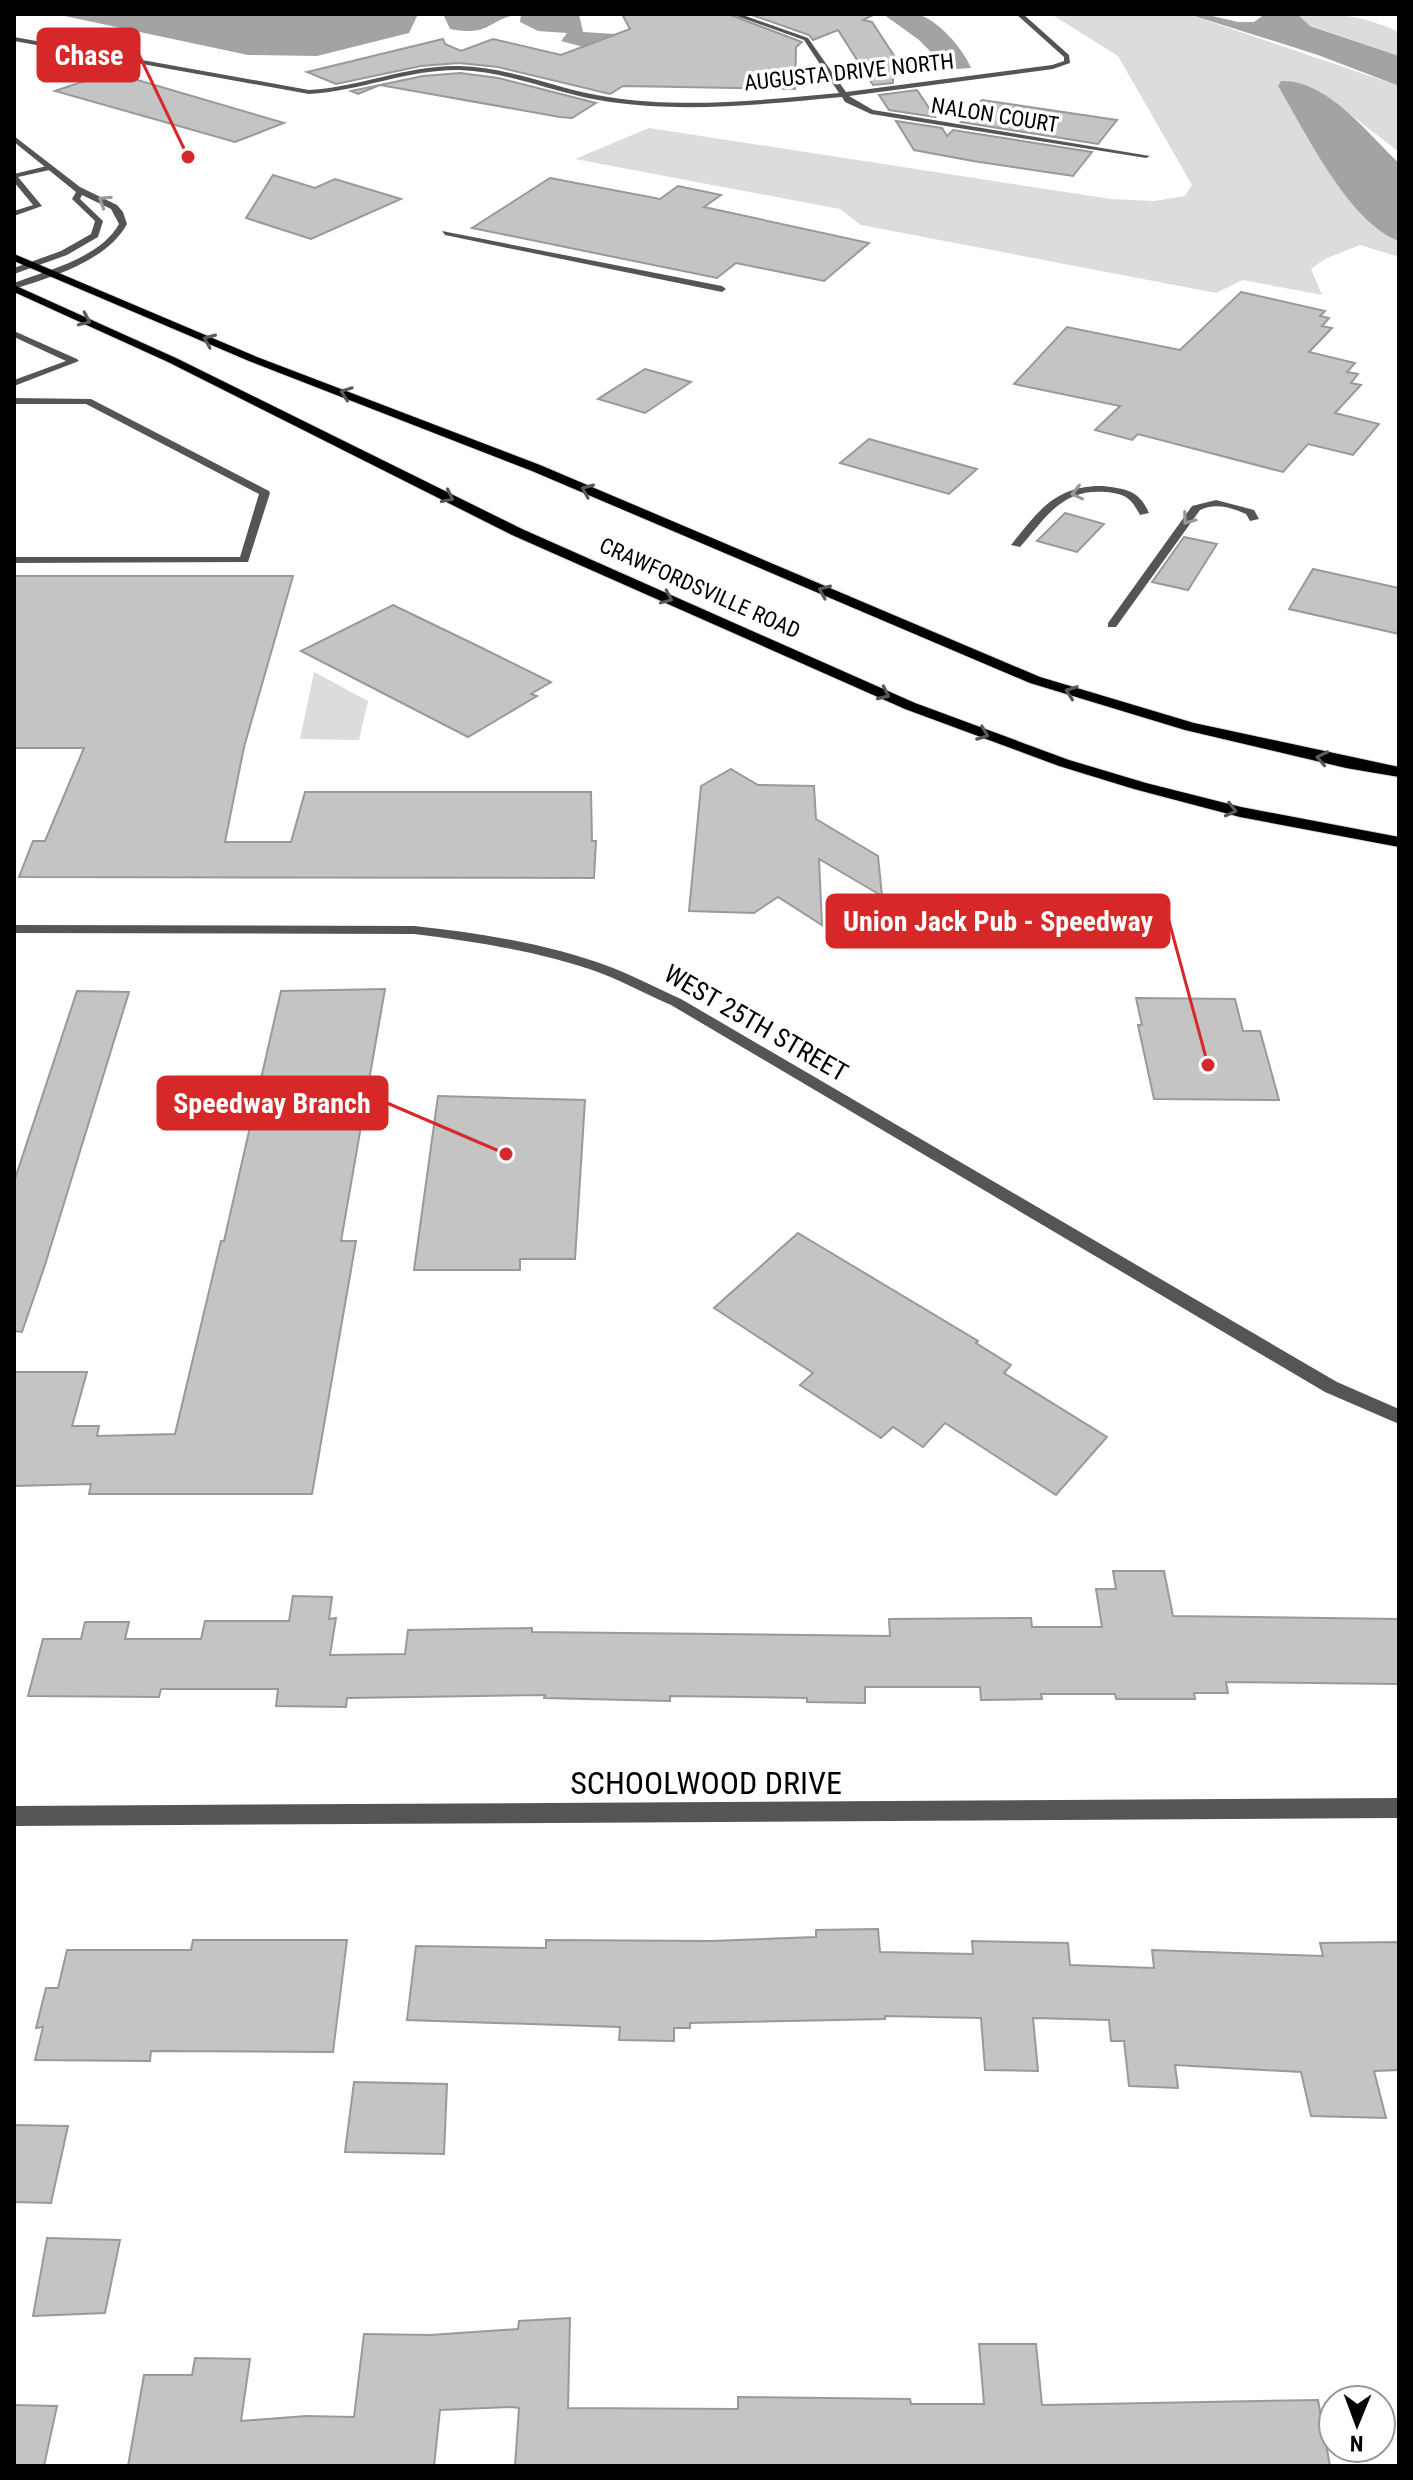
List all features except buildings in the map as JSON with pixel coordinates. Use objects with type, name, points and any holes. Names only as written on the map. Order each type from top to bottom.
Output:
[{"type":"main road","name":"CRAWFORDSVILLE ROAD","points":[[14,257],[253,359],[536,468],[1035,680],[1203,731],[1399,772]]},
{"type":"main road","name":"CRAWFORDSVILLE ROAD","points":[[14,287],[172,360],[517,532],[910,706],[1064,763],[1140,786],[1240,812],[1399,842]]},
{"type":"street","points":[[734,14],[806,39],[844,95]]},
{"type":"street","name":"AUGUSTA DRIVE NORTH","points":[[14,39],[309,92],[339,91],[421,71],[462,68],[491,71],[588,97],[626,102],[763,102],[844,95],[1060,66],[1068,62],[1067,56],[1019,14]]},
{"type":"street","name":"NALON COURT","points":[[844,95],[857,107],[883,115],[1146,156]]},
{"type":"street","points":[[14,138],[80,191],[96,194],[115,208],[122,215],[124,228],[104,247],[14,287]]},
{"type":"street","points":[[14,214],[38,206],[14,176],[51,167]]},
{"type":"street","points":[[14,271],[83,245],[99,230],[96,217],[76,199],[80,191]]},
{"type":"street","points":[[445,233],[722,289]]},
{"type":"street","points":[[14,334],[74,361],[14,383]]},
{"type":"street","points":[[14,401],[88,401],[265,493],[244,560],[14,560]]},
{"type":"street","points":[[1016,545],[1067,494],[1078,491],[1101,490],[1130,496],[1139,502],[1144,513]]},
{"type":"street","points":[[1112,625],[1196,508],[1221,503],[1250,512],[1254,519]]},
{"type":"street","name":"WEST 25TH STREET","points":[[14,929],[414,930],[507,943],[608,971],[676,1002],[1331,1387],[1399,1417]]},
{"type":"street","name":"SCHOOLWOOD DRIVE","points":[[14,1816],[1399,1808]]},
{"type":"shaded area","points":[[904,13],[924,17],[941,28],[956,44],[971,68],[944,70],[919,40],[883,14]]},
{"type":"shaded area","points":[[55,14],[418,14],[409,33],[317,56],[248,55]]},
{"type":"shaded area","points":[[443,14],[521,14],[482,29],[464,31],[450,29]]},
{"type":"shaded area","points":[[521,14],[579,14],[583,32],[615,34],[655,49],[610,54],[561,41],[567,33],[538,31],[520,22]]},
{"type":"shaded area","points":[[1051,14],[1188,14],[1399,86],[1399,152],[1329,98],[1302,84],[1399,241],[1399,257],[1360,245],[1325,259],[1311,269],[1322,295],[1243,280],[1216,293],[861,225],[840,209],[575,159],[649,128],[1111,199],[1154,201],[1185,196],[1192,185],[1118,56]]},
{"type":"shaded area","points":[[1188,14],[1254,22],[1265,14],[1297,14],[1310,26],[1399,56],[1399,86],[1318,55]]},
{"type":"shaded area","points":[[1296,14],[1349,16],[1399,32],[1399,56],[1306,24]]},
{"type":"shaded area","points":[[1281,81],[1315,89],[1331,99],[1399,163],[1399,241],[1363,216],[1346,196],[1278,86]]},
{"type":"shaded area","points":[[314,672],[368,701],[359,740],[300,739]]},
{"type":"place","name":"Chase","points":[[188,157]]},
{"type":"place","name":"Union Jack Pub - Speedway","points":[[1208,1065]]},
{"type":"place","name":"Speedway Branch","points":[[506,1154]]}]
